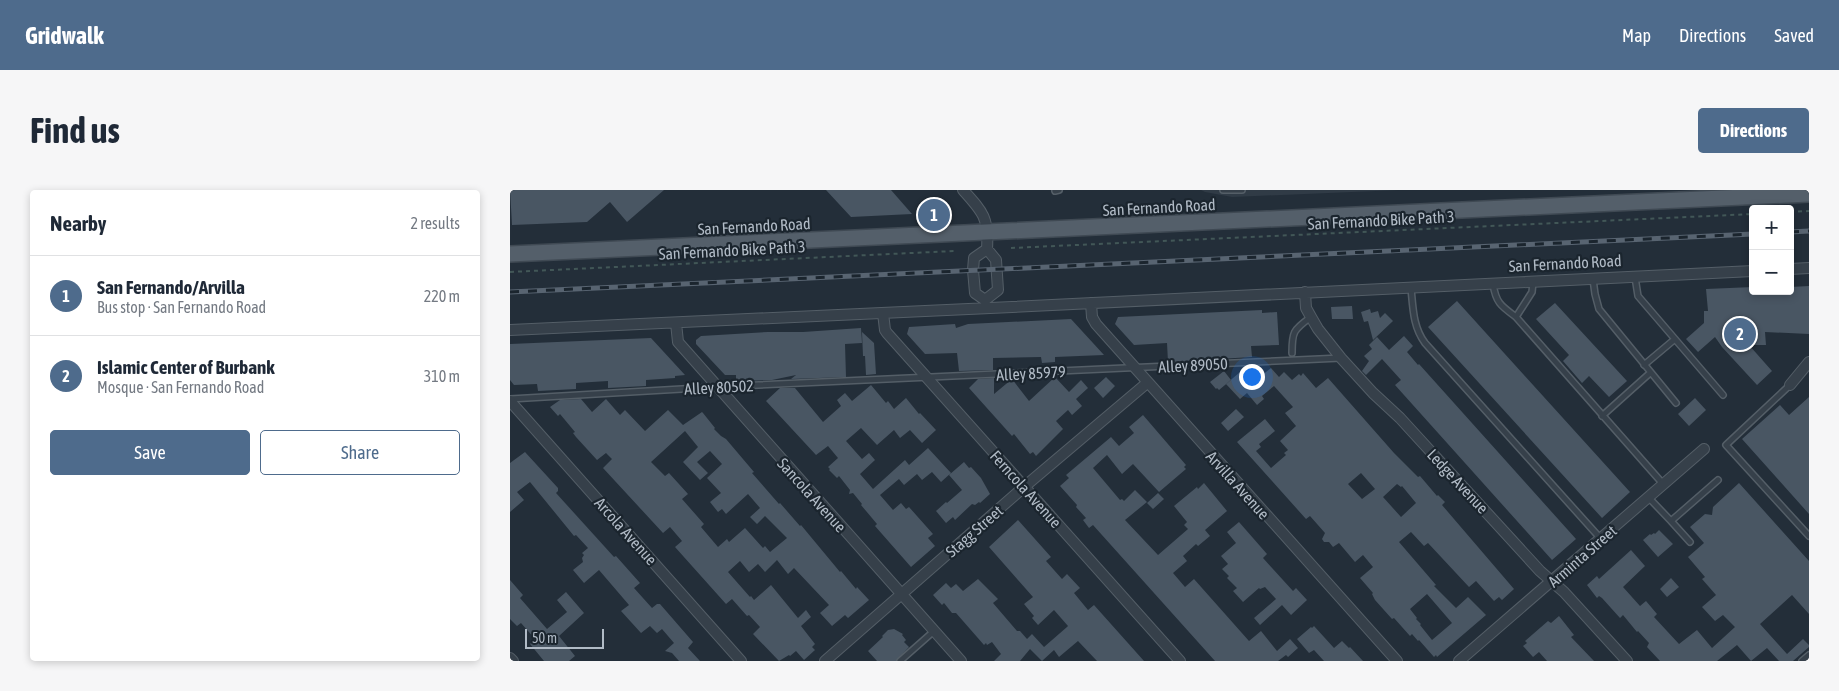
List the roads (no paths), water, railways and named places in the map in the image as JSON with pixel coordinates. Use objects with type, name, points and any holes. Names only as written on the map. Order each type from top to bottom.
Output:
[{"type":"main road","name":"San Fernando Road","points":[[510,254],[1767,193],[1809,194]]},
{"type":"street","points":[[963,190],[984,215],[988,232],[987,249],[996,260],[998,290],[985,304],[975,293],[973,270],[974,258],[987,249]]},
{"type":"street","points":[[1794,269],[1809,268]]},
{"type":"street","name":"San Fernando Road","points":[[510,330],[883,313],[985,304],[1091,303],[1749,271]]},
{"type":"street","name":"Ledge Avenue","points":[[1305,292],[1306,308],[1318,329],[1341,358],[1373,393],[1400,418],[1540,571],[1564,592],[1627,661]]},
{"type":"street","name":"Arvilla Avenue","points":[[1091,303],[1092,317],[1096,324],[1397,661]]},
{"type":"street","name":"Ferncola Avenue","points":[[883,313],[887,333],[1180,661]]},
{"type":"street","name":"Sancola Avenue","points":[[676,323],[678,342],[961,661]]},
{"type":"street","points":[[1790,385],[1807,367]]},
{"type":"street","name":"Stagg Street","points":[[825,661],[1024,487],[1147,383]]},
{"type":"street","name":"Arcola Avenue","points":[[510,400],[741,661]]},
{"type":"street","name":"Arminta Street","points":[[1459,661],[1553,582],[1704,449]]},
{"type":"street","points":[[510,658],[513,661]]},
{"type":"lane","points":[[1223,190],[1242,190]]},
{"type":"lane","points":[[1635,276],[1638,296],[1723,395]]},
{"type":"lane","points":[[1593,279],[1599,309],[1676,403]]},
{"type":"lane","points":[[1516,317],[1532,292],[1533,282]]},
{"type":"lane","points":[[1493,284],[1495,298],[1500,305],[1516,317],[1664,484]]},
{"type":"lane","points":[[1411,287],[1418,334],[1601,540]]},
{"type":"lane","points":[[1292,353],[1292,334],[1298,326],[1311,317]]},
{"type":"lane","points":[[1644,365],[1675,339]]},
{"type":"lane","name":"Alley 89050","points":[[1134,368],[1341,358]]},
{"type":"lane","name":"Alley 85979","points":[[928,378],[1134,368]]},
{"type":"lane","points":[[1602,416],[1650,373]]},
{"type":"lane","name":"Alley 80502","points":[[510,400],[716,387],[928,378]]},
{"type":"lane","points":[[1790,385],[1726,445],[1809,536]]},
{"type":"lane","points":[[1671,521],[1718,480]]},
{"type":"lane","points":[[1649,498],[1690,542]]},
{"type":"lane","points":[[900,661],[934,631]]},
{"type":"lane","points":[[1802,661],[1809,654]]},
{"type":"railway","points":[[1794,232],[1809,231]]},
{"type":"railway","points":[[510,292],[1749,234]]},
{"type":"place","name":"San Fernando/Arvilla","points":[[934,215]]},
{"type":"place","name":"Islamic Center of Burbank","points":[[1740,334]]}]
